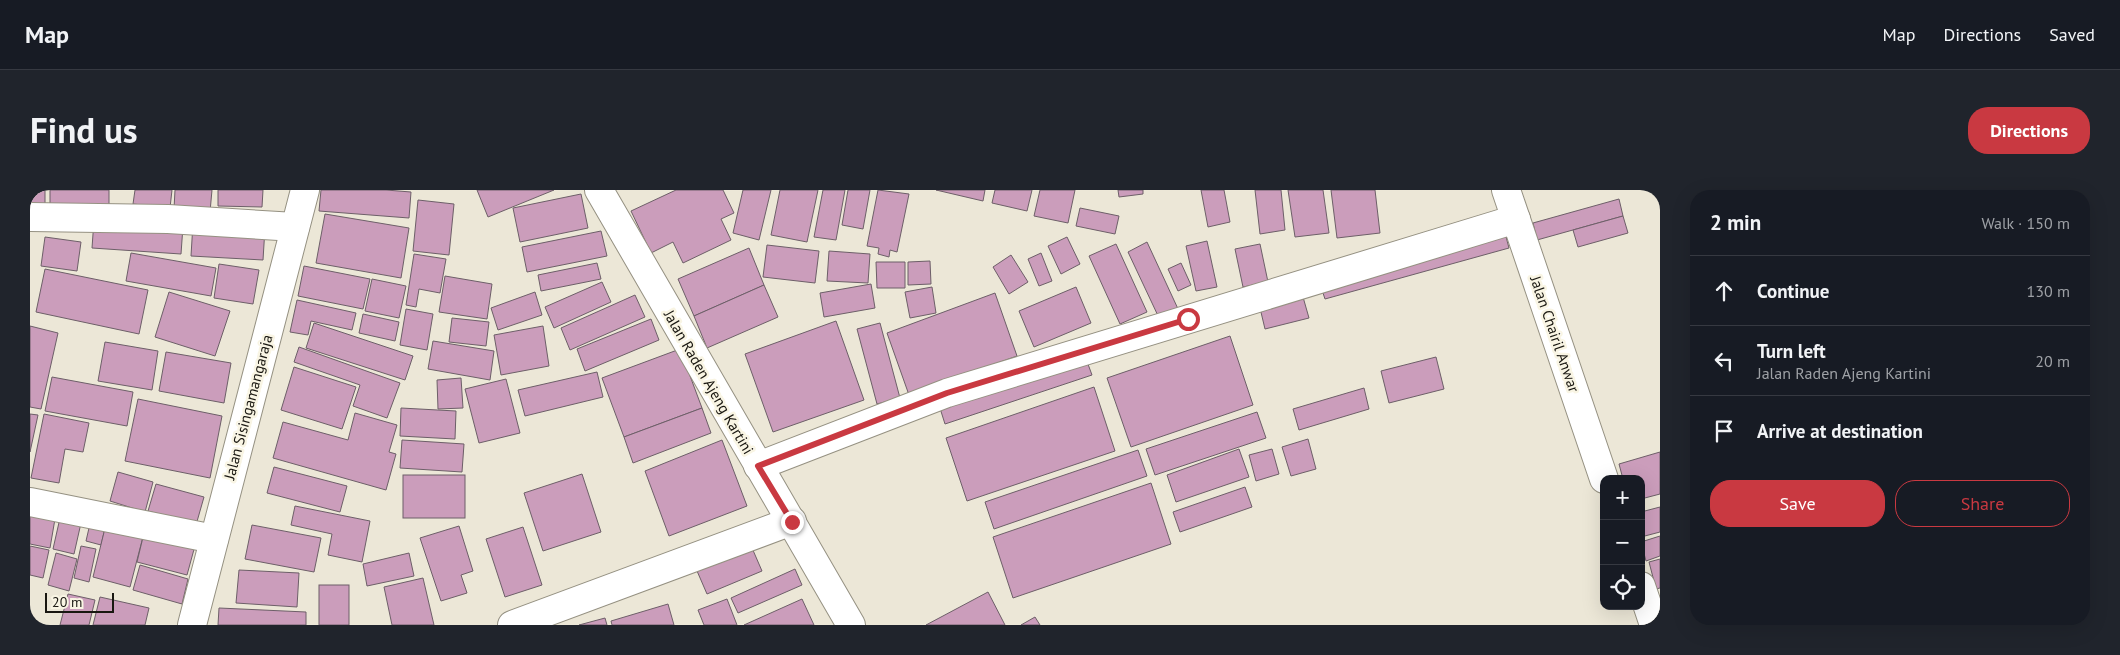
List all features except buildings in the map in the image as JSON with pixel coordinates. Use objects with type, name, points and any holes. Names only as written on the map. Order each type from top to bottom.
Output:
[{"type":"street","name":"Jalan Sisingamangaraja","points":[[192,625],[305,190]]},
{"type":"street","name":"Jalan Raden Ajeng Kartini","points":[[599,190],[850,625]]},
{"type":"street","name":"Jalan Chairil Anwar","points":[[1506,190],[1603,475]]},
{"type":"street","points":[[30,217],[168,220],[295,227]]},
{"type":"street","points":[[758,466],[947,393],[1516,219]]},
{"type":"street","points":[[30,502],[214,539]]},
{"type":"street","points":[[512,625],[792,522]]},
{"type":"street","points":[[1645,598],[1654,625]]},
{"type":"route","points":[[792,522],[758,466],[947,393],[1188,319]]}]
